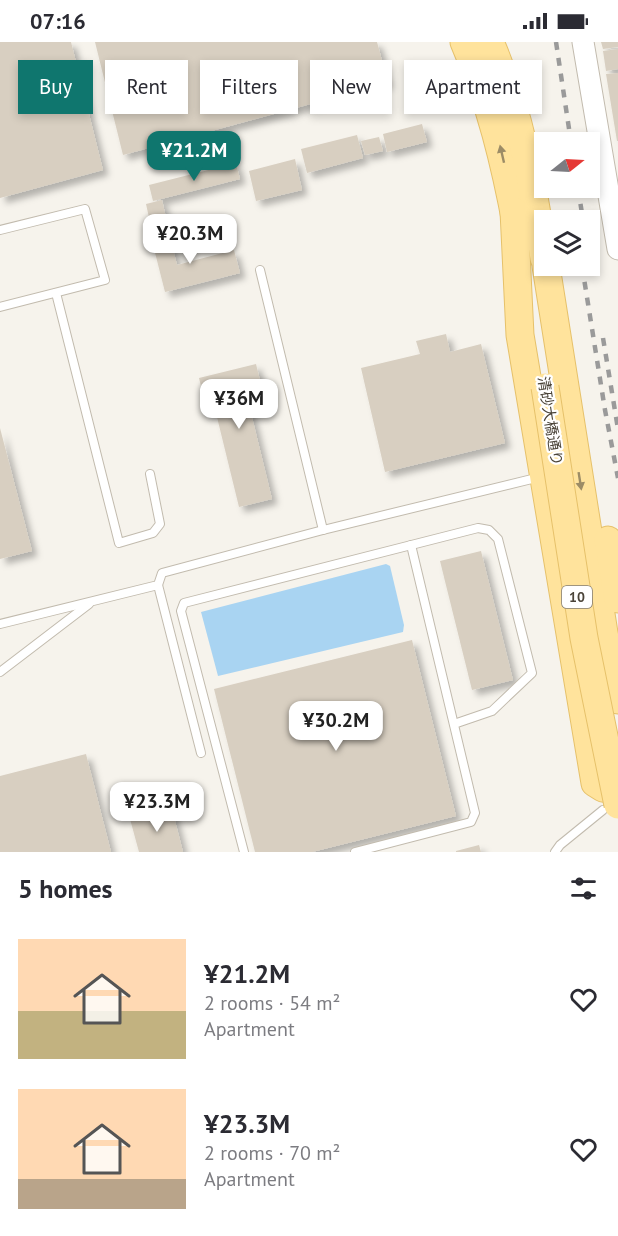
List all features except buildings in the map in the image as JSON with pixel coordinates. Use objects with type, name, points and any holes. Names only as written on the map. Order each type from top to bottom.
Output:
[{"type":"main road","name":"清砂大橋通り","points":[[464,42],[478,74],[497,134],[534,230]]},
{"type":"main road","name":"清砂大橋通り","points":[[490,42],[520,128],[524,203],[554,384],[618,700]]},
{"type":"main road","points":[[524,203],[534,216]]},
{"type":"main road","points":[[524,203],[520,335],[595,783],[603,788],[618,779]]},
{"type":"main road","name":"清砂大橋通り","points":[[547,276],[554,384],[584,638],[611,808]]},
{"type":"main road","points":[[558,276],[571,322],[618,599]]},
{"type":"street","points":[[583,42],[618,249]]},
{"type":"lane","points":[[0,230],[86,209],[105,280],[0,307]]},
{"type":"lane","points":[[260,270],[323,530]]},
{"type":"lane","points":[[56,292],[118,543],[153,533],[160,524],[150,474]]},
{"type":"lane","points":[[201,753],[158,585],[162,573],[323,530],[544,476]]},
{"type":"lane","points":[[244,852],[181,610],[184,603],[478,528],[489,530],[498,539],[532,673],[492,711],[454,724]]},
{"type":"lane","points":[[355,852],[471,822],[475,813],[411,545]]},
{"type":"lane","points":[[0,624],[158,585]]},
{"type":"lane","points":[[0,672],[92,602]]},
{"type":"lane","points":[[555,852],[560,845],[611,808]]},
{"type":"water","points":[[386,564],[390,566],[404,625],[403,632],[218,676],[201,612]]},
{"type":"railway","points":[[556,42],[570,132]]},
{"type":"railway","points":[[580,198],[581,210]]},
{"type":"railway","points":[[584,276],[618,478]]},
{"type":"railway","points":[[603,338],[618,429]]}]
